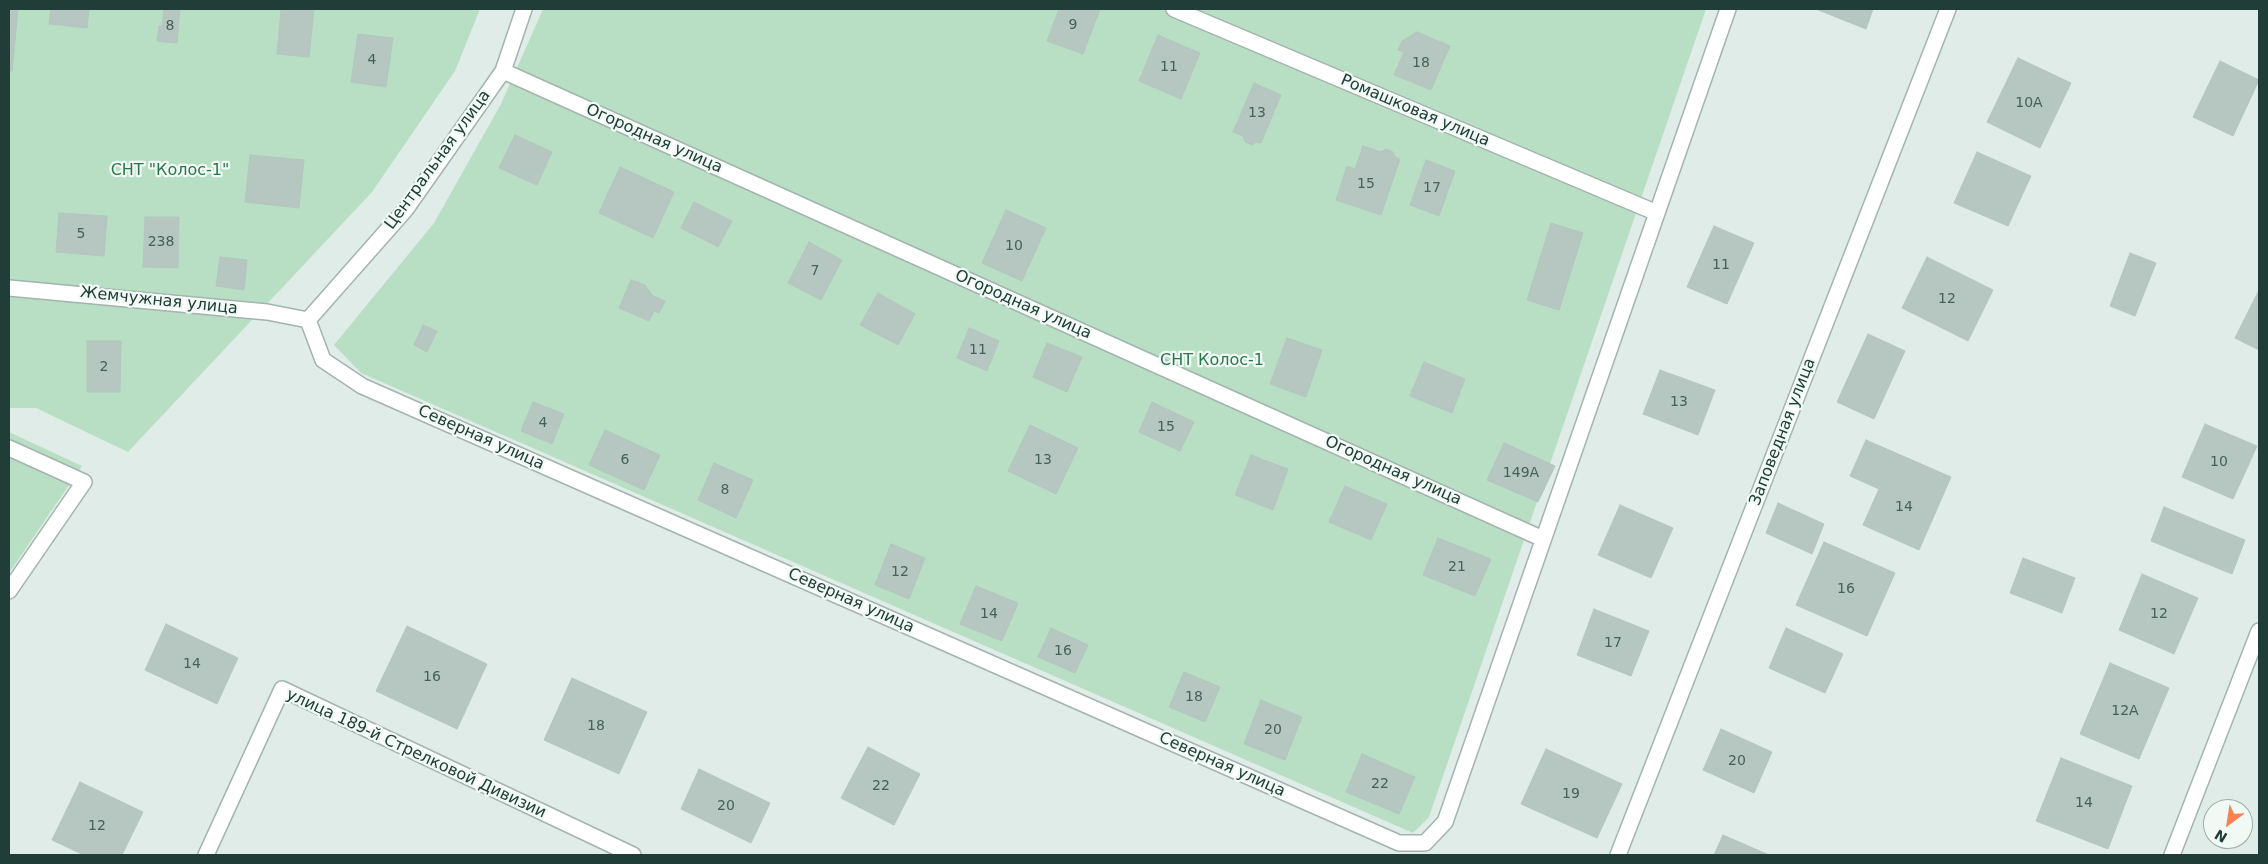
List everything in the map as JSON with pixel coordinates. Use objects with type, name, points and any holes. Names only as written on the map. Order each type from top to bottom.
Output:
[{"type":"street","name":"Центральная улица","points":[[308,320],[406,209],[503,71],[524,9]]},
{"type":"street","name":"Ромашковая улица","points":[[1174,9],[1657,214]]},
{"type":"street","points":[[1543,539],[1728,9]]},
{"type":"street","name":"Заповедная улица","points":[[1618,855],[1948,9]]},
{"type":"street","name":"Огородная улица","points":[[503,71],[1543,539]]},
{"type":"street","name":"Жемчужная улица","points":[[9,288],[266,312],[308,320]]},
{"type":"street","name":"Северная улица","points":[[308,320],[323,360],[362,386],[1399,843],[1425,843],[1445,822],[1543,539]]},
{"type":"street","points":[[9,448],[84,482],[9,591]]},
{"type":"street","points":[[2172,855],[2259,631]]},
{"type":"street","name":"улица 189-й Стрелковой Дивизии","points":[[206,855],[282,689],[633,855]]},
{"type":"green space","name":"СНТ \"Колос-1\"","points":[[9,9],[480,9],[455,71],[372,192],[128,452],[36,408],[9,408]]},
{"type":"green space","name":"СНТ Колос-1","points":[[543,9],[1706,9],[1429,817],[1413,833],[361,373],[334,345],[434,223],[501,104]]},
{"type":"green space","points":[[9,432],[82,466],[9,573]]},
{"type":"building","points":[[9,9],[18,9],[12,71],[9,71]]},
{"type":"building","points":[[51,9],[89,9],[87,28],[49,24]]},
{"type":"building","points":[[164,9],[180,9],[177,43],[157,41],[159,26],[162,26]]},
{"type":"building","points":[[281,9],[314,9],[309,57],[277,54]]},
{"type":"building","points":[[1059,9],[1100,9],[1083,54],[1047,41]]},
{"type":"building","points":[[1816,9],[1873,9],[1866,29]]},
{"type":"building","points":[[1417,32],[1450,46],[1431,90],[1394,75],[1404,52],[1398,50],[1402,41]]},
{"type":"building","points":[[358,34],[393,38],[386,87],[351,82]]},
{"type":"building","points":[[1158,35],[1200,53],[1181,99],[1139,81]]},
{"type":"building","points":[[2018,58],[2071,83],[2040,148],[1987,122]]},
{"type":"building","points":[[2220,61],[2259,80],[2233,136],[2193,117]]},
{"type":"building","points":[[1254,83],[1281,95],[1261,143],[1256,142],[1252,145],[1245,142],[1243,136],[1233,132]]},
{"type":"building","points":[[515,135],[552,152],[537,185],[499,168]]},
{"type":"building","points":[[1363,146],[1381,152],[1386,149],[1393,152],[1395,157],[1400,159],[1381,215],[1336,200],[1347,166],[1355,169]]},
{"type":"building","points":[[1977,152],[2031,176],[2008,226],[1954,203]]},
{"type":"building","points":[[250,155],[304,160],[299,208],[245,202]]},
{"type":"building","points":[[1426,160],[1455,171],[1439,216],[1410,205]]},
{"type":"building","points":[[620,167],[674,192],[653,238],[599,213]]},
{"type":"building","points":[[694,202],[732,221],[718,247],[681,228]]},
{"type":"building","points":[[1006,210],[1046,228],[1022,281],[982,263]]},
{"type":"building","points":[[59,213],[107,216],[104,256],[56,252]]},
{"type":"building","points":[[145,217],[179,217],[178,268],[143,267]]},
{"type":"building","points":[[1551,223],[1583,233],[1559,310],[1527,300]]},
{"type":"building","points":[[1714,226],[1754,243],[1727,304],[1687,287]]},
{"type":"building","points":[[809,242],[842,260],[821,300],[788,283]]},
{"type":"building","points":[[2130,253],[2156,263],[2135,316],[2110,306]]},
{"type":"building","points":[[220,257],[247,260],[244,290],[216,286]]},
{"type":"building","points":[[1927,257],[1993,290],[1968,341],[1902,308]]},
{"type":"building","points":[[631,280],[645,285],[653,296],[665,301],[659,313],[654,311],[649,321],[619,308]]},
{"type":"building","points":[[2259,290],[2259,350],[2235,338]]},
{"type":"building","points":[[878,293],[915,314],[898,345],[860,325]]},
{"type":"building","points":[[423,325],[437,331],[427,352],[414,345]]},
{"type":"building","points":[[969,328],[999,341],[987,371],[957,358]]},
{"type":"building","points":[[1868,334],[1905,351],[1874,419],[1837,402]]},
{"type":"building","points":[[1287,338],[1322,350],[1306,397],[1270,384]]},
{"type":"building","points":[[87,341],[121,341],[120,392],[87,392]]},
{"type":"building","points":[[1047,343],[1082,357],[1067,392],[1033,377]]},
{"type":"building","points":[[1424,362],[1465,379],[1452,413],[1410,396]]},
{"type":"building","points":[[1660,370],[1715,390],[1698,435],[1643,414]]},
{"type":"building","points":[[533,402],[564,414],[552,444],[521,431]]},
{"type":"building","points":[[1152,402],[1194,422],[1180,451],[1139,432]]},
{"type":"building","points":[[2205,424],[2257,446],[2233,499],[2182,477]]},
{"type":"building","points":[[1030,425],[1078,448],[1056,494],[1008,471]]},
{"type":"building","points":[[605,430],[660,455],[644,490],[589,465]]},
{"type":"building","points":[[1866,440],[1951,477],[1919,550],[1863,525],[1879,489],[1850,476]]},
{"type":"building","points":[[1504,443],[1555,466],[1538,502],[1487,480]]},
{"type":"building","points":[[1251,455],[1288,469],[1273,510],[1235,495]]},
{"type":"building","points":[[714,463],[753,480],[736,518],[698,500]]},
{"type":"building","points":[[1345,486],[1387,504],[1371,540],[1329,522]]},
{"type":"building","points":[[1778,503],[1824,524],[1812,554],[1766,533]]},
{"type":"building","points":[[1620,505],[1673,528],[1651,578],[1598,555]]},
{"type":"building","points":[[2164,507],[2245,540],[2232,574],[2151,541]]},
{"type":"building","points":[[1438,538],[1491,559],[1475,596],[1423,575]]},
{"type":"building","points":[[1824,542],[1895,573],[1867,636],[1796,605]]},
{"type":"building","points":[[891,544],[925,558],[909,599],[875,585]]},
{"type":"building","points":[[2023,558],[2075,578],[2062,613],[2010,593]]},
{"type":"building","points":[[2142,574],[2198,598],[2174,654],[2119,630]]},
{"type":"building","points":[[976,586],[1018,603],[1002,641],[960,624]]},
{"type":"building","points":[[1594,609],[1649,631],[1631,676],[1577,655]]},
{"type":"building","points":[[166,624],[238,658],[217,704],[145,670]]},
{"type":"building","points":[[407,626],[487,664],[457,729],[376,691]]},
{"type":"building","points":[[1051,628],[1088,645],[1075,673],[1038,657]]},
{"type":"building","points":[[1786,628],[1843,654],[1825,693],[1769,668]]},
{"type":"building","points":[[2110,663],[2169,688],[2139,759],[2080,734]]},
{"type":"building","points":[[1184,672],[1220,687],[1205,722],[1169,707]]},
{"type":"building","points":[[572,678],[647,712],[619,774],[544,740]]},
{"type":"building","points":[[1261,700],[1302,717],[1285,760],[1244,744]]},
{"type":"building","points":[[1721,729],[1772,752],[1754,793],[1703,770]]},
{"type":"building","points":[[868,747],[920,774],[894,825],[841,798]]},
{"type":"building","points":[[1546,749],[1622,784],[1597,838],[1521,804]]},
{"type":"building","points":[[1362,754],[1415,777],[1399,814],[1346,792]]},
{"type":"building","points":[[2061,758],[2132,786],[2108,849],[2036,821]]},
{"type":"building","points":[[699,769],[770,803],[751,843],[681,809]]},
{"type":"building","points":[[80,782],[143,812],[122,855],[84,855],[52,840]]},
{"type":"building","points":[[1723,835],[1769,855],[1714,855]]}]
